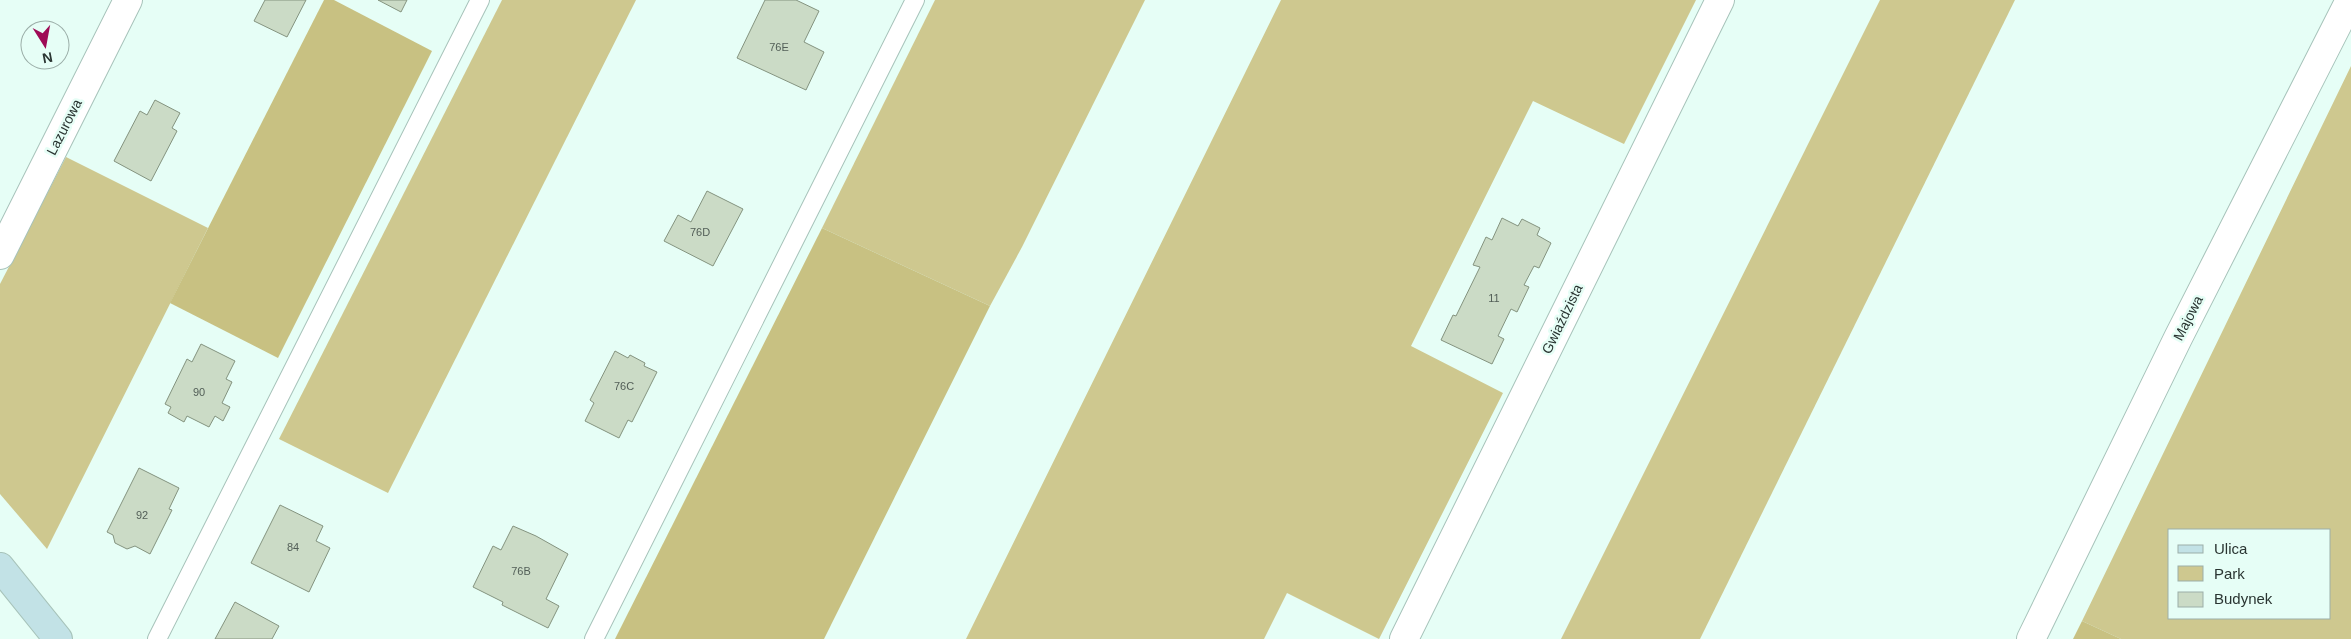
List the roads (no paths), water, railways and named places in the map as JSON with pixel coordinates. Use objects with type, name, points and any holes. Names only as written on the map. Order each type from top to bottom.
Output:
[{"type":"main road","points":[[0,566],[58,639]]},
{"type":"street","name":"Lazurowa","points":[[0,255],[128,0]]},
{"type":"street","name":"Gwiaździsta","points":[[1404,639],[1720,0]]},
{"type":"street","name":"Majowa","points":[[2031,639],[2178,338],[2350,0]]},
{"type":"lane","points":[[157,639],[480,0]]},
{"type":"lane","points":[[594,639],[915,0]]}]
